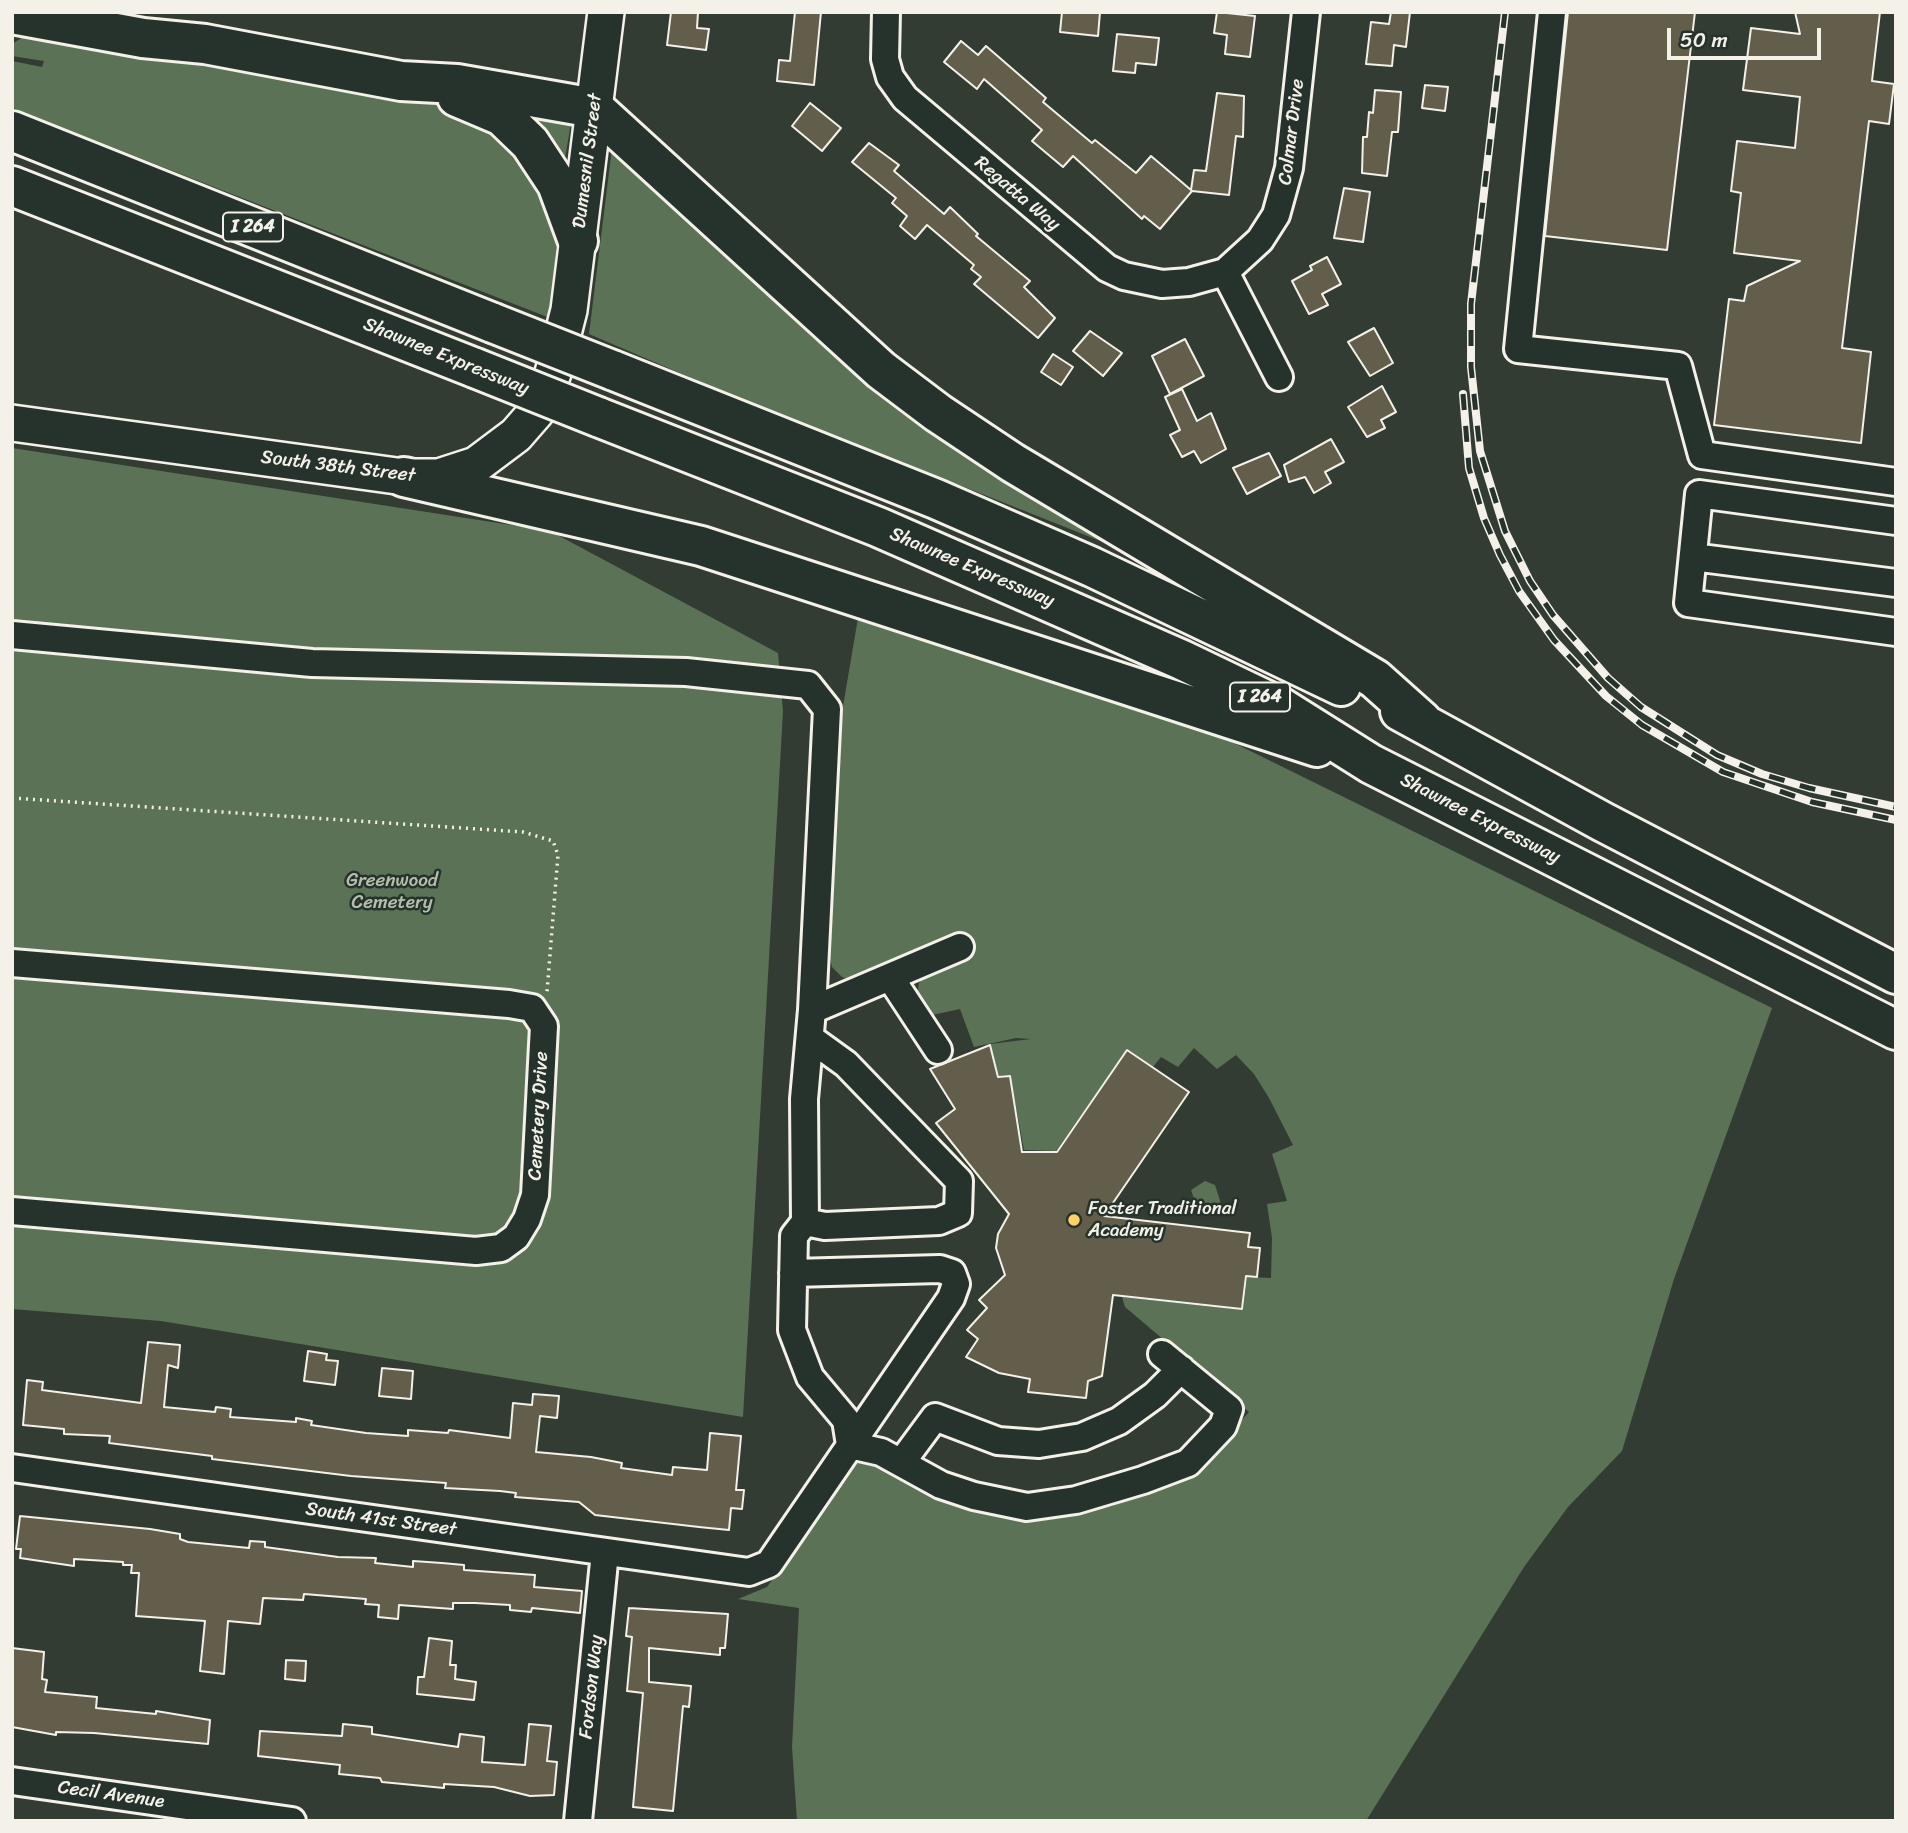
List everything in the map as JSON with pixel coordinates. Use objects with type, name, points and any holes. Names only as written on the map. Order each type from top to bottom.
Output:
[{"type":"highway","points":[[16,15],[143,38],[205,44],[401,81],[460,97],[502,117],[530,143],[565,202],[578,241]]},
{"type":"highway","points":[[401,81],[457,84],[594,108],[881,370],[1013,463],[1375,680],[1422,721]]},
{"type":"highway","name":"I 264","points":[[12,131],[936,499],[1068,556],[1422,721],[1591,816],[1896,974]]},
{"type":"highway","name":"Shawnee Expressway","points":[[12,186],[890,533],[1182,660],[1282,708],[1371,764],[1896,1030]]},
{"type":"highway","points":[[404,478],[701,546],[1371,764]]},
{"type":"main road","name":"Dumesnil Street","points":[[569,310],[606,12]]},
{"type":"main road","name":"South 38th Street","points":[[12,423],[404,478],[439,477],[476,465],[516,435],[536,412],[553,373],[569,310]]},
{"type":"street","name":"Regatta Way","points":[[886,12],[885,59],[890,76],[905,98],[1090,256],[1124,276],[1146,282],[1189,282],[1225,272]]},
{"type":"street","name":"Colmar Drive","points":[[1225,272],[1260,240],[1276,215],[1285,190],[1306,12]]},
{"type":"street","points":[[1552,12],[1518,349],[1678,366],[1702,455],[1896,482]]},
{"type":"street","points":[[1225,272],[1279,377]]},
{"type":"street","points":[[1896,521],[1699,494],[1688,603],[1896,632]]},
{"type":"street","points":[[1693,557],[1896,583]]},
{"type":"street","points":[[12,635],[312,663],[686,672],[808,685],[827,709],[812,1010],[804,1099],[805,1222],[794,1237],[792,1330],[810,1377],[846,1420],[850,1446]]},
{"type":"street","points":[[812,1010],[960,947]]},
{"type":"street","name":"Cemetery Drive","points":[[12,963],[509,1003],[533,1008],[544,1026],[534,1195],[527,1219],[516,1237],[501,1248],[476,1251],[12,1212]]},
{"type":"street","points":[[890,977],[937,1050]]},
{"type":"street","points":[[805,1222],[825,1226],[939,1221],[958,1213],[959,1181],[846,1064],[810,1038]]},
{"type":"street","points":[[793,1273],[940,1269],[952,1273],[956,1284],[951,1298],[850,1446]]},
{"type":"street","points":[[850,1446],[881,1452],[901,1463],[941,1485],[974,1496],[1027,1507],[1076,1500],[1188,1463],[1223,1426],[1229,1409],[1172,1361],[1155,1395],[1119,1421],[1082,1437],[1039,1444],[998,1441],[935,1417],[901,1463]]},
{"type":"street","name":"South 41st Street","points":[[12,1468],[749,1572],[769,1564],[850,1446]]},
{"type":"street","name":"Fordson Way","points":[[578,1821],[605,1552]]},
{"type":"street","name":"Cecil Avenue","points":[[12,1781],[292,1821]]},
{"type":"path","points":[[12,798],[523,832],[553,841],[558,855],[544,1026]]},
{"type":"green space","points":[[23,37],[50,37],[438,101],[520,145],[558,230],[550,318],[19,111],[12,107],[12,61],[42,67],[44,61],[12,56],[12,44]]},
{"type":"green space","points":[[493,99],[571,123],[563,170]]},
{"type":"green space","points":[[612,148],[1133,554],[715,388],[589,334]]},
{"type":"green space","name":"Greenwood Cemetery","points":[[12,448],[550,531],[778,653],[783,711],[743,1417],[161,1321],[12,1309]]},
{"type":"green space","points":[[858,618],[1228,740],[1772,1008],[1674,1279],[1622,1451],[1568,1507],[1524,1567],[1366,1821],[797,1821],[792,1747],[799,1608],[738,1599],[767,1587],[863,1454],[936,1496],[1068,1514],[1112,1506],[1174,1479],[1225,1439],[1249,1412],[1125,1307],[1122,1297],[1243,1310],[1247,1277],[1271,1278],[1272,1238],[1267,1204],[1287,1201],[1272,1154],[1293,1145],[1254,1074],[1236,1055],[1217,1069],[1194,1048],[1178,1067],[1161,1057],[1153,1067],[1127,1049],[1056,1151],[1024,1150],[1010,1075],[999,1076],[990,1044],[1031,1039],[1016,1038],[974,1047],[960,1009],[932,1015],[917,996],[919,983],[925,974],[972,957],[965,937],[851,980],[842,977],[832,967],[828,950],[840,724]]},
{"type":"green space","points":[[1205,1181],[1215,1185],[1222,1207],[1199,1212],[1191,1190]]},
{"type":"building","points":[[671,12],[698,12],[697,28],[709,29],[706,50],[667,45]]},
{"type":"building","points":[[795,12],[821,12],[814,85],[777,81],[779,60],[790,61]]},
{"type":"building","points":[[1062,12],[1100,12],[1098,36],[1060,32]]},
{"type":"building","points":[[1217,12],[1255,16],[1250,57],[1225,54],[1227,35],[1214,33]]},
{"type":"building","points":[[1391,12],[1410,12],[1406,47],[1394,45],[1392,66],[1366,64],[1371,22],[1389,24]]},
{"type":"building","points":[[1568,12],[1695,12],[1667,250],[1545,236]]},
{"type":"building","points":[[1795,12],[1880,12],[1872,81],[1894,84],[1889,124],[1869,121],[1842,348],[1871,352],[1861,443],[1714,425],[1729,299],[1744,301],[1747,286],[1800,261],[1734,253],[1741,193],[1731,191],[1737,141],[1795,148],[1800,97],[1743,90],[1751,28],[1800,34]]},
{"type":"building","points":[[1117,34],[1159,38],[1156,65],[1136,63],[1135,73],[1113,71]]},
{"type":"building","points":[[961,41],[978,55],[986,46],[1046,98],[1043,102],[1092,143],[1095,140],[1136,173],[1151,156],[1191,190],[1194,170],[1206,171],[1217,93],[1244,96],[1243,137],[1236,136],[1229,195],[1192,191],[1160,229],[1144,216],[1142,219],[1073,156],[1063,167],[1032,141],[1042,130],[984,79],[977,89],[944,62]]},
{"type":"building","points":[[1425,85],[1448,87],[1445,111],[1422,108]]},
{"type":"building","points":[[1375,90],[1401,92],[1398,132],[1392,132],[1387,176],[1362,173],[1363,137],[1367,137],[1369,112],[1373,113]]},
{"type":"building","points":[[810,103],[841,128],[822,151],[792,126]]},
{"type":"building","points":[[869,143],[899,165],[894,171],[944,214],[950,207],[978,234],[976,236],[1030,281],[1024,287],[1055,318],[1038,338],[974,284],[981,277],[971,269],[974,265],[927,225],[915,239],[900,226],[907,216],[892,203],[896,198],[852,162]]},
{"type":"building","points":[[1344,188],[1370,192],[1363,242],[1334,238]]},
{"type":"building","points":[[1327,257],[1341,284],[1322,294],[1328,305],[1309,314],[1292,281],[1312,270],[1310,266]]},
{"type":"building","points":[[1374,328],[1393,363],[1370,376],[1348,342]]},
{"type":"building","points":[[1090,331],[1122,353],[1103,376],[1073,351]]},
{"type":"building","points":[[1185,339],[1204,376],[1170,394],[1152,356]]},
{"type":"building","points":[[1053,354],[1073,367],[1061,385],[1041,372]]},
{"type":"building","points":[[1382,386],[1396,412],[1381,420],[1385,428],[1367,437],[1348,407]]},
{"type":"building","points":[[1182,389],[1197,421],[1211,413],[1226,449],[1201,463],[1194,451],[1182,457],[1170,435],[1180,430],[1165,397]]},
{"type":"building","points":[[1331,439],[1344,462],[1325,472],[1331,483],[1314,493],[1305,477],[1289,482],[1284,465]]},
{"type":"building","points":[[1269,453],[1281,476],[1247,494],[1233,468]]},
{"type":"building","name":"Foster Traditional Academy","points":[[990,1045],[998,1077],[1010,1076],[1022,1152],[1057,1152],[1127,1050],[1189,1092],[1104,1216],[1250,1233],[1248,1247],[1260,1248],[1257,1277],[1246,1276],[1242,1309],[1113,1295],[1102,1376],[1088,1381],[1086,1398],[1028,1392],[1030,1379],[999,1373],[966,1357],[978,1339],[967,1330],[987,1308],[979,1300],[1005,1275],[996,1248],[998,1234],[1009,1214],[936,1123],[955,1109],[930,1069]]},
{"type":"building","points":[[148,1342],[180,1345],[178,1368],[168,1365],[164,1407],[215,1412],[216,1407],[231,1409],[230,1417],[296,1422],[296,1418],[312,1421],[311,1425],[366,1433],[408,1436],[408,1430],[448,1433],[449,1430],[510,1438],[513,1403],[532,1405],[533,1394],[559,1396],[557,1418],[540,1416],[536,1452],[591,1457],[622,1463],[621,1468],[672,1475],[673,1467],[707,1470],[710,1433],[741,1436],[736,1490],[744,1490],[742,1509],[731,1508],[729,1530],[595,1515],[579,1502],[515,1497],[516,1493],[500,1491],[445,1488],[446,1483],[351,1476],[212,1459],[212,1456],[109,1443],[110,1436],[64,1434],[64,1429],[23,1425],[27,1380],[43,1382],[42,1390],[141,1403]]},
{"type":"building","points":[[308,1351],[327,1354],[326,1360],[338,1361],[335,1385],[304,1381]]},
{"type":"building","points":[[382,1368],[413,1371],[411,1399],[379,1396]]},
{"type":"building","points":[[20,1516],[150,1529],[180,1534],[180,1539],[188,1542],[249,1548],[250,1541],[265,1542],[265,1547],[338,1557],[376,1558],[375,1563],[413,1567],[413,1561],[442,1563],[464,1565],[464,1570],[535,1575],[534,1587],[582,1591],[580,1613],[532,1608],[531,1612],[510,1610],[510,1605],[453,1603],[453,1609],[399,1605],[398,1619],[378,1617],[379,1605],[365,1604],[366,1599],[304,1594],[303,1600],[263,1598],[260,1624],[228,1621],[224,1674],[200,1671],[205,1621],[136,1616],[139,1573],[131,1573],[132,1565],[74,1559],[74,1566],[20,1558],[21,1549],[16,1549]]},
{"type":"building","points":[[629,1608],[728,1614],[725,1648],[720,1648],[720,1655],[649,1648],[649,1682],[691,1686],[689,1707],[683,1706],[673,1811],[633,1807],[643,1693],[627,1691],[632,1637],[626,1636]]},
{"type":"building","points":[[429,1638],[452,1641],[450,1665],[456,1665],[455,1679],[476,1682],[474,1700],[417,1694],[418,1677],[424,1677]]},
{"type":"building","points":[[12,1648],[44,1652],[42,1679],[47,1680],[45,1692],[97,1697],[96,1708],[156,1714],[156,1711],[210,1720],[208,1744],[94,1733],[56,1732],[56,1735],[12,1727]]},
{"type":"building","points":[[286,1660],[306,1661],[305,1681],[285,1679]]},
{"type":"building","points":[[343,1724],[372,1727],[372,1734],[458,1747],[460,1734],[484,1737],[482,1762],[525,1765],[529,1724],[551,1726],[547,1761],[557,1762],[554,1795],[530,1796],[494,1787],[444,1784],[444,1788],[382,1782],[380,1778],[339,1774],[340,1765],[258,1756],[260,1731],[342,1736]]},
{"type":"railway","points":[[1505,12],[1471,304],[1471,367],[1480,451],[1505,531],[1530,581],[1553,615],[1608,678],[1641,707],[1717,755],[1762,774],[1809,788],[1896,807]]},
{"type":"railway","points":[[1463,394],[1469,468],[1484,518],[1500,555],[1519,591],[1554,640],[1606,696],[1642,725],[1723,772],[1812,802],[1896,820]]},
{"type":"place","name":"Foster Traditional Academy","points":[[1074,1220]]}]
